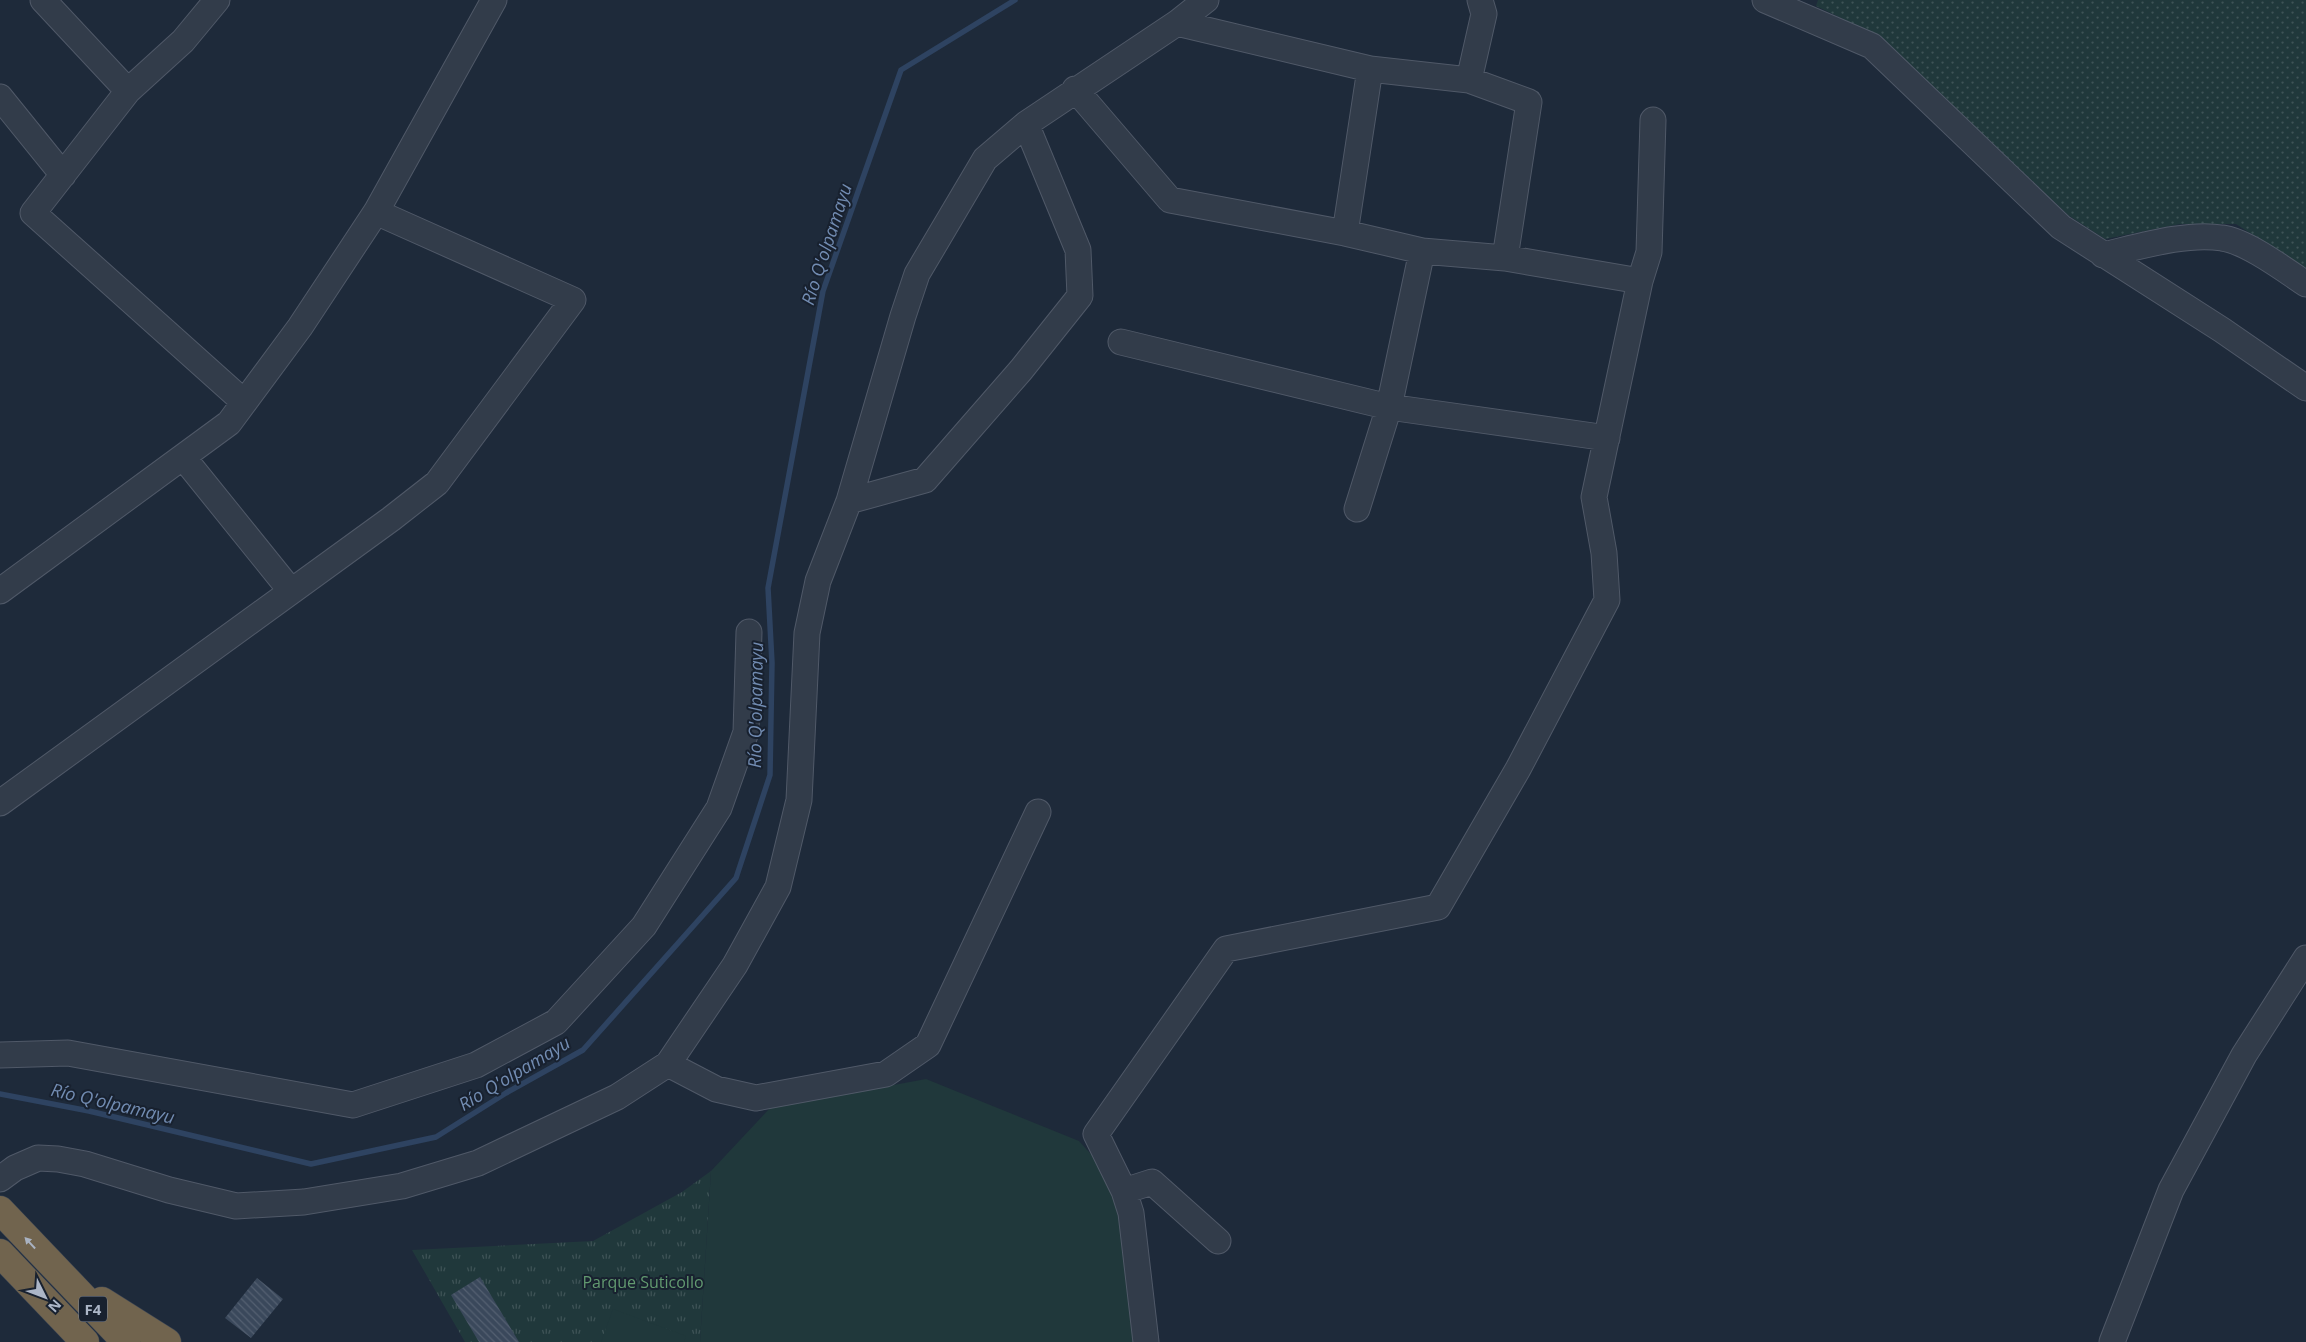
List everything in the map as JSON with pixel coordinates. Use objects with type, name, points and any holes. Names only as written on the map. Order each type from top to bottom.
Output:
[{"type":"highway","name":"F4","points":[[0,1210],[126,1342]]},
{"type":"highway","name":"F4","points":[[0,1253],[85,1342]]},
{"type":"highway","points":[[61,1275],[167,1342]]},
{"type":"highway","points":[[57,1314],[65,1342]]},
{"type":"street","points":[[43,0],[128,91]]},
{"type":"street","points":[[217,0],[183,41],[128,91],[33,213],[244,402]]},
{"type":"street","points":[[0,591],[229,423],[300,326],[376,212],[494,0]]},
{"type":"street","points":[[0,1179],[15,1168],[38,1158],[58,1159],[85,1164],[168,1190],[236,1206],[304,1202],[402,1186],[478,1162],[617,1097],[668,1064],[735,965],[778,887],[799,800],[807,633],[818,581],[849,501],[902,316],[917,274],[985,159],[1026,124],[1075,89],[1177,23],[1206,0]]},
{"type":"street","points":[[1469,80],[1484,14],[1480,0]]},
{"type":"street","points":[[1765,0],[1872,46],[2061,228],[2306,388]]},
{"type":"street","points":[[1177,23],[1370,69],[1469,80],[1528,102],[1504,258]]},
{"type":"street","points":[[1345,232],[1370,69]]},
{"type":"street","points":[[1075,89],[1170,200],[1345,232],[1422,251],[1504,258],[1640,281]]},
{"type":"street","points":[[0,97],[63,175]]},
{"type":"street","points":[[1146,1342],[1131,1213],[1124,1191],[1096,1134],[1226,949],[1438,907],[1518,768],[1606,600],[1604,553],[1594,497],[1640,281],[1649,252],[1654,120]]},
{"type":"street","points":[[849,501],[925,480],[1021,370],[1080,296],[1078,250],[1026,124]]},
{"type":"street","points":[[0,803],[437,482],[573,300],[376,212]]},
{"type":"street","points":[[2103,254],[2180,239],[2222,238],[2259,253],[2306,284]]},
{"type":"street","points":[[1357,509],[1389,407],[1422,251]]},
{"type":"street","points":[[1121,342],[1389,407],[1607,438]]},
{"type":"street","points":[[183,457],[291,591]]},
{"type":"street","points":[[0,1055],[68,1053],[353,1105],[476,1065],[556,1022],[644,926],[719,808],[746,732],[749,632]]},
{"type":"street","points":[[668,1064],[716,1089],[756,1098],[886,1074],[928,1045],[1038,812]]},
{"type":"street","points":[[2112,1342],[2171,1190],[2244,1055],[2306,958]]},
{"type":"street","points":[[1124,1191],[1152,1182],[1218,1241]]},
{"type":"green space","points":[[1818,0],[2306,0],[2306,269],[2236,224],[2180,224],[2105,239],[2068,215],[1879,36],[1816,6]]},
{"type":"green space","points":[[926,1079],[1079,1141],[1108,1173],[1122,1221],[1134,1342],[700,1342],[711,1171],[770,1108]]},
{"type":"green space","name":"Parque Suticollo","points":[[711,1171],[700,1342],[465,1342],[412,1250],[593,1241],[682,1192]]},
{"type":"green space","points":[[613,1309],[686,1336],[684,1342],[601,1342]]},
{"type":"building","points":[[480,1277],[519,1342],[479,1342],[451,1295]]},
{"type":"building","points":[[257,1278],[283,1299],[251,1338],[225,1318]]},
{"type":"waterway","name":"Río Q'olpamayu","points":[[0,1094],[89,1111],[311,1164],[436,1137],[506,1093],[583,1050],[736,878],[770,775],[772,663],[768,588],[823,291],[901,70],[1015,0]]}]
